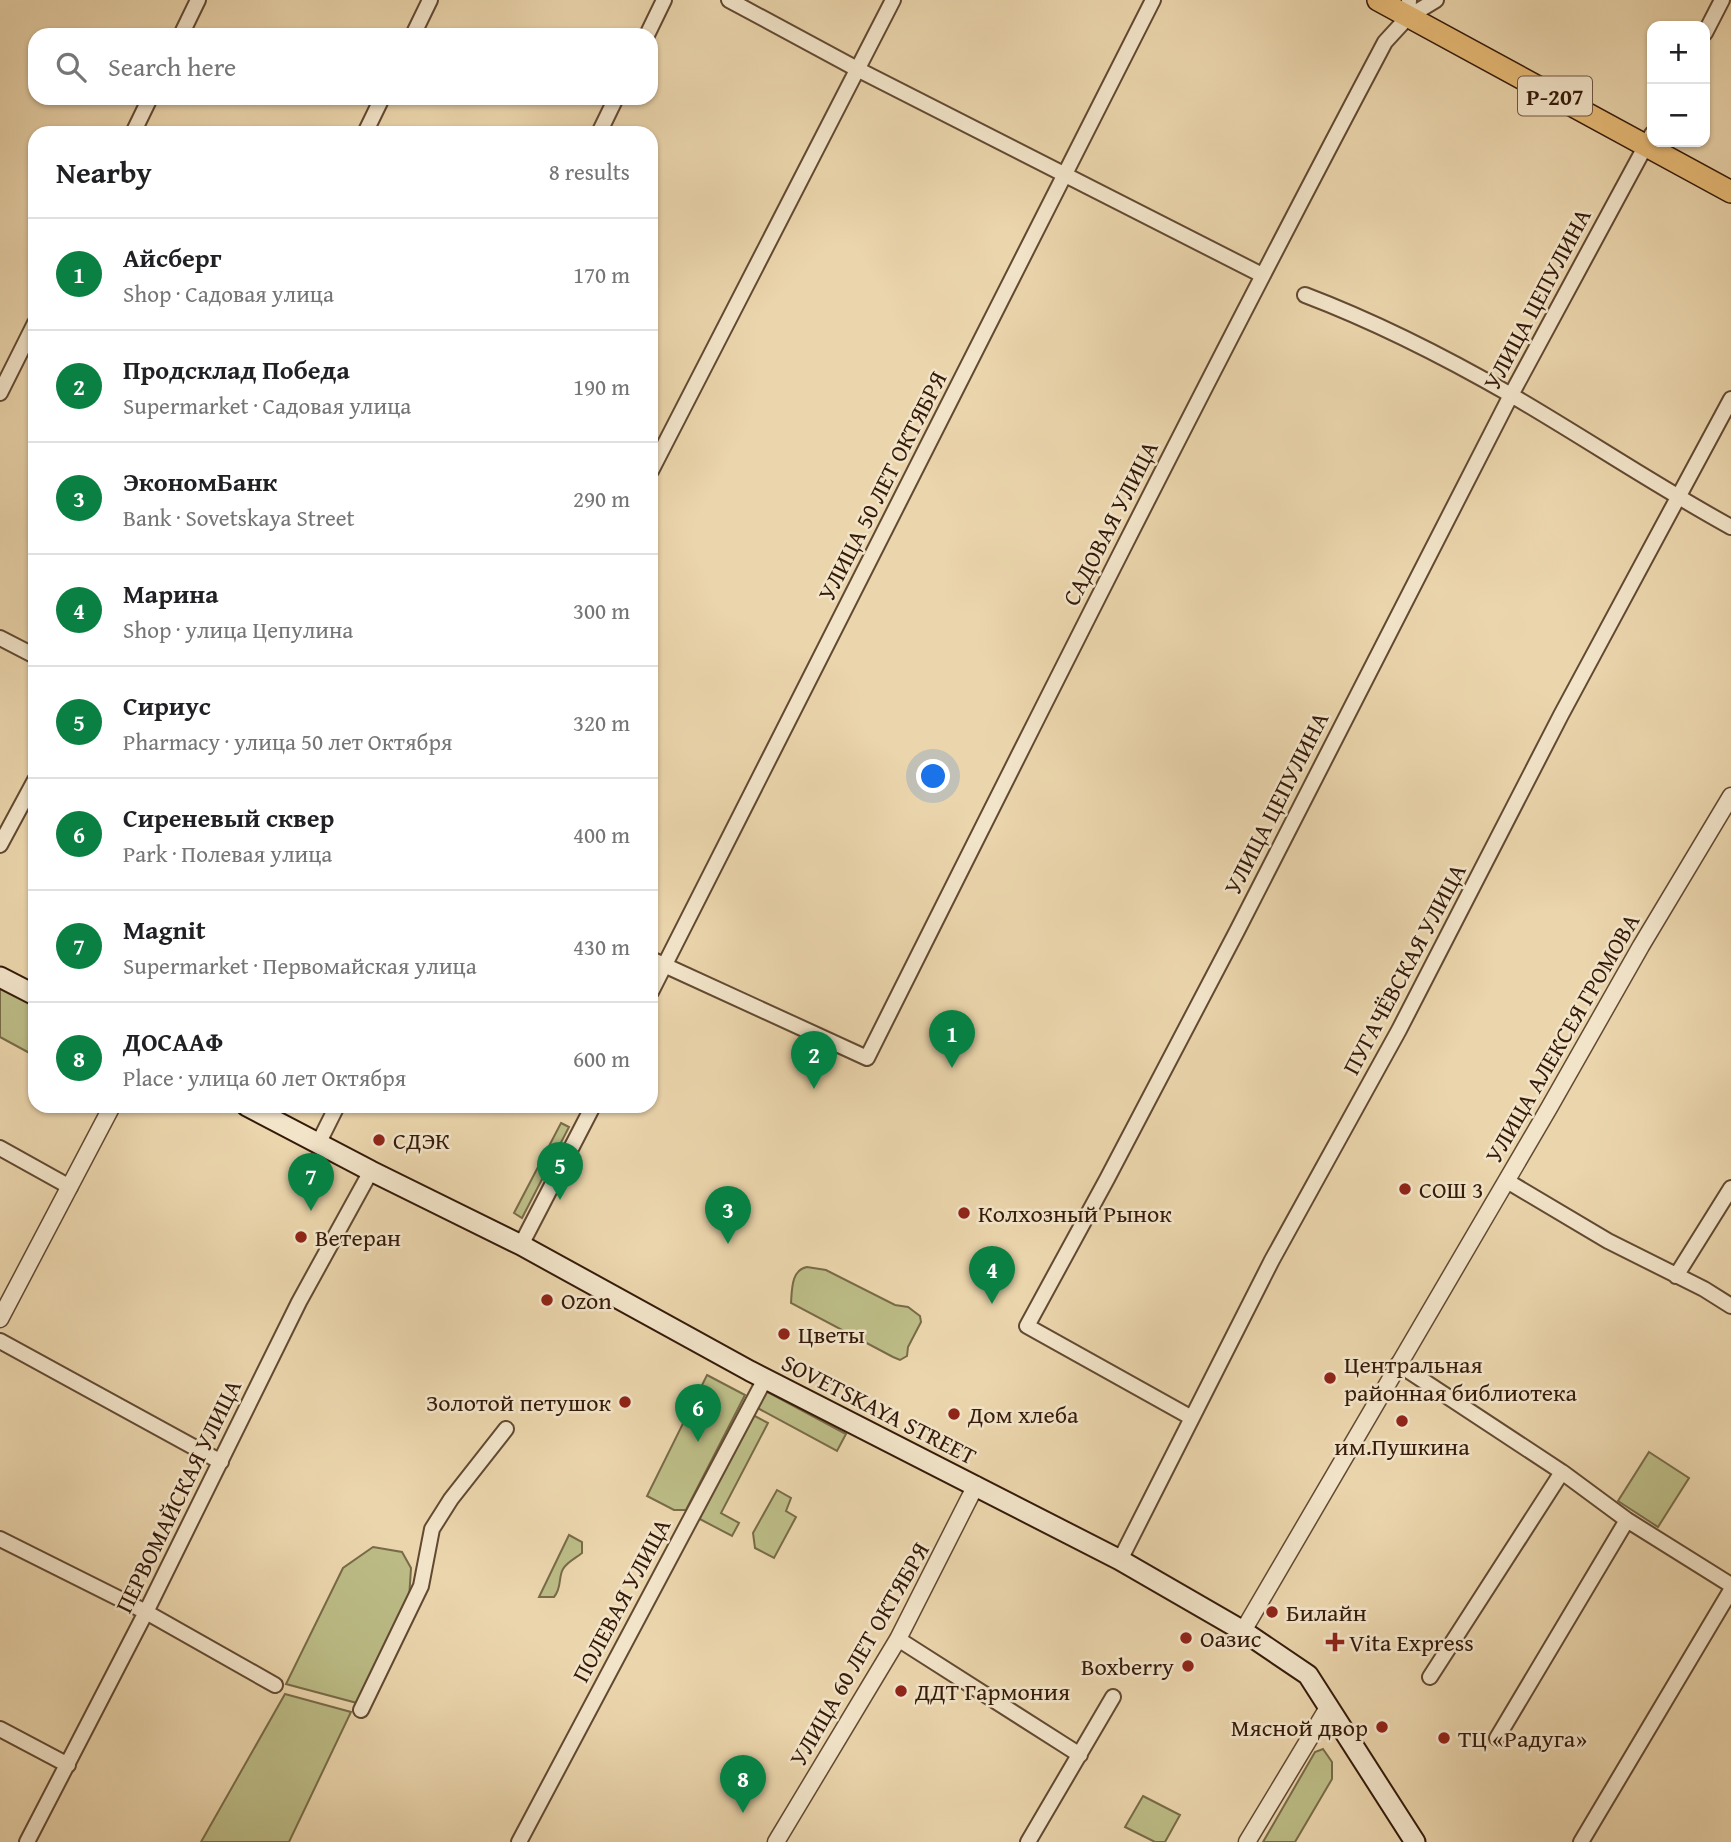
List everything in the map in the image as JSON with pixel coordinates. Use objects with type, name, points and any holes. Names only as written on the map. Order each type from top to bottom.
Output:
[{"type":"main road","name":"Р-207","points":[[1378,0],[1408,8],[1647,138]]},
{"type":"main road","name":"Р-207","points":[[1661,147],[1731,192]]},
{"type":"main road","points":[[0,977],[28,991]]},
{"type":"main road","name":"SOVETSKAYA STREET","points":[[260,1113],[521,1245],[765,1379],[1120,1560],[1243,1631],[1308,1675],[1415,1842]]},
{"type":"street","points":[[184,28],[198,0]]},
{"type":"street","points":[[416,28],[430,0]]},
{"type":"street","points":[[650,28],[664,0]]},
{"type":"street","points":[[729,0],[857,69],[1262,275]]},
{"type":"street","points":[[658,457],[893,0]]},
{"type":"street","name":"УЛИЦА 50 ЛЕТ ОКТЯБРЯ","points":[[658,962],[1153,0]]},
{"type":"street","name":"САДОВАЯ УЛИЦА","points":[[658,962],[867,1058],[1145,501],[1385,42],[1408,8],[1436,0]]},
{"type":"street","points":[[1710,23],[1722,0]]},
{"type":"street","points":[[136,126],[147,105]]},
{"type":"street","points":[[368,126],[379,105]]},
{"type":"street","points":[[602,126],[613,105]]},
{"type":"street","name":"УЛИЦА ЦЕПУЛИНА","points":[[1192,1418],[1027,1326],[1237,931],[1511,395],[1647,143]]},
{"type":"street","points":[[1305,295],[1363,317],[1511,395],[1731,527]]},
{"type":"street","points":[[0,393],[28,337]]},
{"type":"street","name":"ПУГАЧЁВСКАЯ УЛИЦА","points":[[1120,1560],[1272,1260],[1399,1030],[1561,715],[1731,400]]},
{"type":"street","points":[[0,638],[28,652]]},
{"type":"street","points":[[0,845],[28,793]]},
{"type":"street","name":"УЛИЦА АЛЕКСЕЯ ГРОМОВА","points":[[1243,1631],[1731,796]]},
{"type":"street","points":[[0,1320],[108,1113]]},
{"type":"street","points":[[318,1144],[334,1113]]},
{"type":"street","points":[[521,1245],[589,1113]]},
{"type":"street","points":[[0,1148],[70,1187]]},
{"type":"street","name":"ПЕРВОМАЙСКАЯ УЛИЦА","points":[[27,1842],[146,1612],[299,1302],[371,1171]]},
{"type":"street","points":[[1507,1181],[1608,1241],[1704,1289],[1731,1306]]},
{"type":"street","points":[[1676,1276],[1731,1188]]},
{"type":"street","points":[[0,1341],[221,1462]]},
{"type":"street","points":[[1398,1364],[1731,1588],[1581,1842]]},
{"type":"street","name":"ПОЛЕВАЯ УЛИЦА","points":[[520,1842],[765,1379]]},
{"type":"street","points":[[361,1710],[421,1586],[432,1529],[451,1499],[506,1429]]},
{"type":"street","points":[[1430,1677],[1562,1472]]},
{"type":"street","name":"УЛИЦА 60 ЛЕТ ОКТЯБРЯ","points":[[776,1842],[898,1639],[976,1486]]},
{"type":"street","points":[[1497,1738],[1627,1520]]},
{"type":"street","points":[[0,1539],[146,1612],[275,1685]]},
{"type":"street","points":[[898,1639],[1080,1755]]},
{"type":"street","points":[[1028,1842],[1113,1697]]},
{"type":"street","points":[[1247,1842],[1329,1706]]},
{"type":"street","points":[[0,1729],[68,1765]]},
{"type":"green space","points":[[0,988],[28,1002],[28,1052],[0,1037]]},
{"type":"green space","points":[[561,1123],[569,1127],[522,1218],[514,1213]]},
{"type":"green space","points":[[807,1267],[826,1270],[895,1305],[908,1307],[920,1316],[921,1322],[908,1347],[907,1356],[900,1360],[893,1357],[791,1303],[795,1276]]},
{"type":"green space","points":[[707,1375],[745,1395],[686,1510],[674,1510],[647,1496]]},
{"type":"green space","points":[[762,1389],[846,1434],[837,1451],[752,1405]]},
{"type":"green space","points":[[751,1414],[768,1423],[721,1513],[739,1523],[732,1536],[696,1517]]},
{"type":"green space","points":[[1649,1452],[1689,1478],[1658,1527],[1618,1501]]},
{"type":"green space","points":[[777,1490],[791,1498],[786,1511],[796,1517],[774,1558],[755,1548],[753,1533]]},
{"type":"green space","points":[[569,1535],[582,1542],[582,1553],[563,1569],[554,1597],[539,1597]]},
{"type":"green space","points":[[373,1547],[402,1552],[411,1568],[409,1599],[357,1703],[286,1684],[343,1568]]},
{"type":"green space","points":[[285,1694],[351,1712],[289,1842],[201,1842]]},
{"type":"green space","points":[[1323,1749],[1332,1762],[1332,1779],[1295,1842],[1263,1842],[1315,1752]]},
{"type":"green space","points":[[1143,1796],[1180,1815],[1165,1842],[1155,1842],[1125,1827]]},
{"type":"place","name":"Айсберг","points":[[952,1068]]},
{"type":"place","name":"Продсклад Победа","points":[[814,1089]]},
{"type":"place","name":"СДЭК","points":[[379,1140]]},
{"type":"place","name":"СОШ 3","points":[[1405,1189]]},
{"type":"place","name":"Сириус","points":[[560,1200]]},
{"type":"place","name":"Magnit","points":[[311,1211]]},
{"type":"place","name":"Колхозный Рынок","points":[[964,1213]]},
{"type":"place","name":"Ветеран","points":[[301,1237]]},
{"type":"place","name":"ЭкономБанк","points":[[728,1244]]},
{"type":"place","name":"Ozon","points":[[547,1300]]},
{"type":"place","name":"Марина","points":[[992,1304]]},
{"type":"place","name":"Цветы","points":[[784,1334]]},
{"type":"place","name":"Центральная районная библиотека","points":[[1330,1378]]},
{"type":"place","name":"Золотой петушок","points":[[625,1402]]},
{"type":"place","name":"Дом хлеба","points":[[954,1414]]},
{"type":"place","name":"им.Пушкина","points":[[1402,1421]]},
{"type":"place","name":"Сиреневый сквер","points":[[698,1442]]},
{"type":"place","name":"Билайн","points":[[1272,1612]]},
{"type":"place","name":"Оазис","points":[[1186,1638]]},
{"type":"place","name":"Vita Express","points":[[1335,1642]]},
{"type":"place","name":"Boxberry","points":[[1188,1666]]},
{"type":"place","name":"ДДТ Гармония","points":[[901,1691]]},
{"type":"place","name":"Мясной двор","points":[[1382,1727]]},
{"type":"place","name":"ТЦ «Радуга»","points":[[1444,1738]]},
{"type":"place","name":"ДОСААФ","points":[[743,1813]]}]
